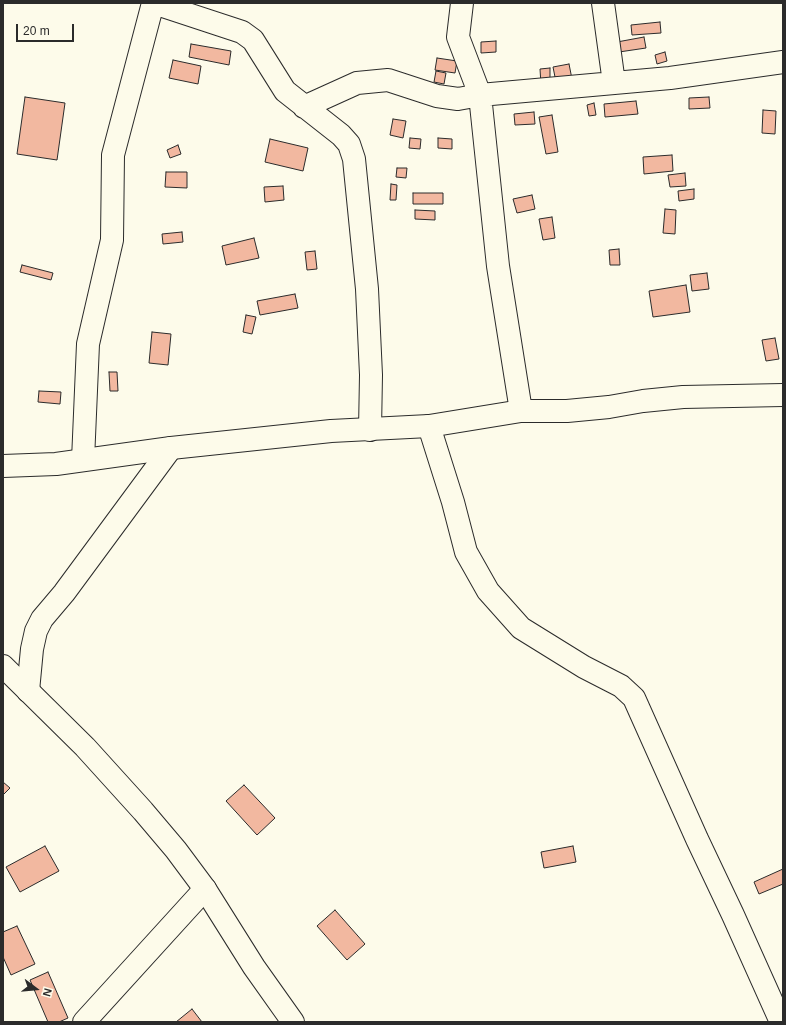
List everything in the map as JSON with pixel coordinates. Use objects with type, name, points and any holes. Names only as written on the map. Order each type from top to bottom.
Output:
[{"type":"main road","points":[[83,460],[88,344],[112,240],[113,155],[154,3],[242,32],[253,40],[285,91],[341,135],[349,144],[354,159],[367,289],[371,375],[370,430]]},
{"type":"main road","points":[[462,3],[458,37],[480,96],[498,266],[521,411]]},
{"type":"main road","points":[[603,3],[614,83]]},
{"type":"main road","points":[[304,107],[357,83],[388,80],[437,96],[458,99],[670,78],[783,62]]},
{"type":"main road","points":[[3,466],[56,464],[171,448],[331,431],[429,426],[521,411],[566,411],[683,397],[783,395]]},
{"type":"main road","points":[[429,426],[466,552],[488,591],[521,628],[584,667],[621,686],[634,698],[781,1022]]},
{"type":"main road","points":[[28,691],[32,649],[36,631],[42,619],[64,593],[171,448]]},
{"type":"main road","points":[[3,666],[85,747],[176,850],[205,889],[254,966],[293,1022]]},
{"type":"main road","points":[[84,1022],[205,889]]},
{"type":"building","points":[[660,22],[661,33],[632,35],[631,25]]},
{"type":"building","points":[[644,37],[646,48],[619,52],[617,42]]},
{"type":"building","points":[[496,41],[496,52],[481,53],[481,42]]},
{"type":"building","points":[[191,44],[231,51],[229,65],[189,57]]},
{"type":"building","points":[[665,52],[667,61],[657,64],[655,55]]},
{"type":"building","points":[[437,58],[457,61],[455,73],[435,70]]},
{"type":"building","points":[[173,60],[201,66],[198,84],[169,78]]},
{"type":"building","points":[[569,64],[572,79],[556,82],[553,67]]},
{"type":"building","points":[[550,68],[550,84],[541,85],[540,69]]},
{"type":"building","points":[[436,71],[446,73],[444,84],[434,82]]},
{"type":"building","points":[[25,97],[65,103],[57,160],[17,154]]},
{"type":"building","points":[[709,97],[710,108],[689,109],[689,98]]},
{"type":"building","points":[[636,101],[638,114],[605,117],[604,104]]},
{"type":"building","points":[[594,103],[596,115],[589,116],[587,105]]},
{"type":"building","points":[[763,110],[776,111],[775,134],[762,133]]},
{"type":"building","points":[[534,112],[535,124],[515,125],[514,114]]},
{"type":"building","points":[[552,115],[558,152],[546,154],[539,117]]},
{"type":"building","points":[[393,119],[406,121],[403,138],[390,135]]},
{"type":"building","points":[[410,138],[421,139],[420,149],[409,148]]},
{"type":"building","points":[[438,138],[452,139],[452,149],[438,148]]},
{"type":"building","points":[[270,139],[308,148],[303,171],[265,162]]},
{"type":"building","points":[[178,145],[181,154],[170,158],[167,150]]},
{"type":"building","points":[[672,155],[673,171],[644,174],[643,157]]},
{"type":"building","points":[[397,168],[407,168],[406,178],[396,177]]},
{"type":"building","points":[[166,172],[187,172],[187,188],[165,187]]},
{"type":"building","points":[[685,173],[686,186],[670,187],[668,175]]},
{"type":"building","points":[[391,184],[397,185],[396,200],[390,200]]},
{"type":"building","points":[[283,186],[284,200],[265,202],[264,187]]},
{"type":"building","points":[[694,189],[694,199],[679,201],[678,191]]},
{"type":"building","points":[[413,193],[443,193],[443,204],[413,204]]},
{"type":"building","points":[[532,195],[535,209],[517,213],[513,199]]},
{"type":"building","points":[[665,209],[676,210],[675,234],[663,233]]},
{"type":"building","points":[[415,210],[435,211],[435,220],[415,219]]},
{"type":"building","points":[[552,217],[555,238],[543,240],[539,219]]},
{"type":"building","points":[[182,232],[183,242],[163,244],[162,234]]},
{"type":"building","points":[[254,238],[259,258],[226,265],[222,246]]},
{"type":"building","points":[[619,249],[620,265],[610,265],[609,250]]},
{"type":"building","points":[[315,251],[317,269],[307,270],[305,252]]},
{"type":"building","points":[[22,265],[53,273],[51,280],[20,272]]},
{"type":"building","points":[[707,273],[709,289],[692,291],[690,275]]},
{"type":"building","points":[[686,285],[690,312],[653,317],[649,291]]},
{"type":"building","points":[[295,294],[298,308],[260,315],[257,301]]},
{"type":"building","points":[[246,315],[256,317],[252,334],[243,332]]},
{"type":"building","points":[[152,332],[171,334],[168,365],[149,363]]},
{"type":"building","points":[[775,338],[779,359],[766,361],[762,340]]},
{"type":"building","points":[[109,372],[117,372],[118,391],[110,391]]},
{"type":"building","points":[[39,391],[61,392],[60,404],[38,402]]},
{"type":"building","points":[[3,782],[10,788],[3,795]]},
{"type":"building","points":[[244,785],[275,818],[257,835],[226,801]]},
{"type":"building","points":[[45,846],[59,871],[20,892],[6,867]]},
{"type":"building","points":[[573,846],[576,862],[544,868],[541,852]]},
{"type":"building","points":[[783,869],[783,884],[759,894],[754,882]]},
{"type":"building","points":[[335,910],[365,944],[347,960],[317,926]]},
{"type":"building","points":[[17,926],[35,964],[11,975],[3,957],[3,932]]},
{"type":"building","points":[[48,972],[68,1018],[59,1022],[48,1022],[30,980]]},
{"type":"building","points":[[192,1009],[202,1022],[176,1022]]}]
